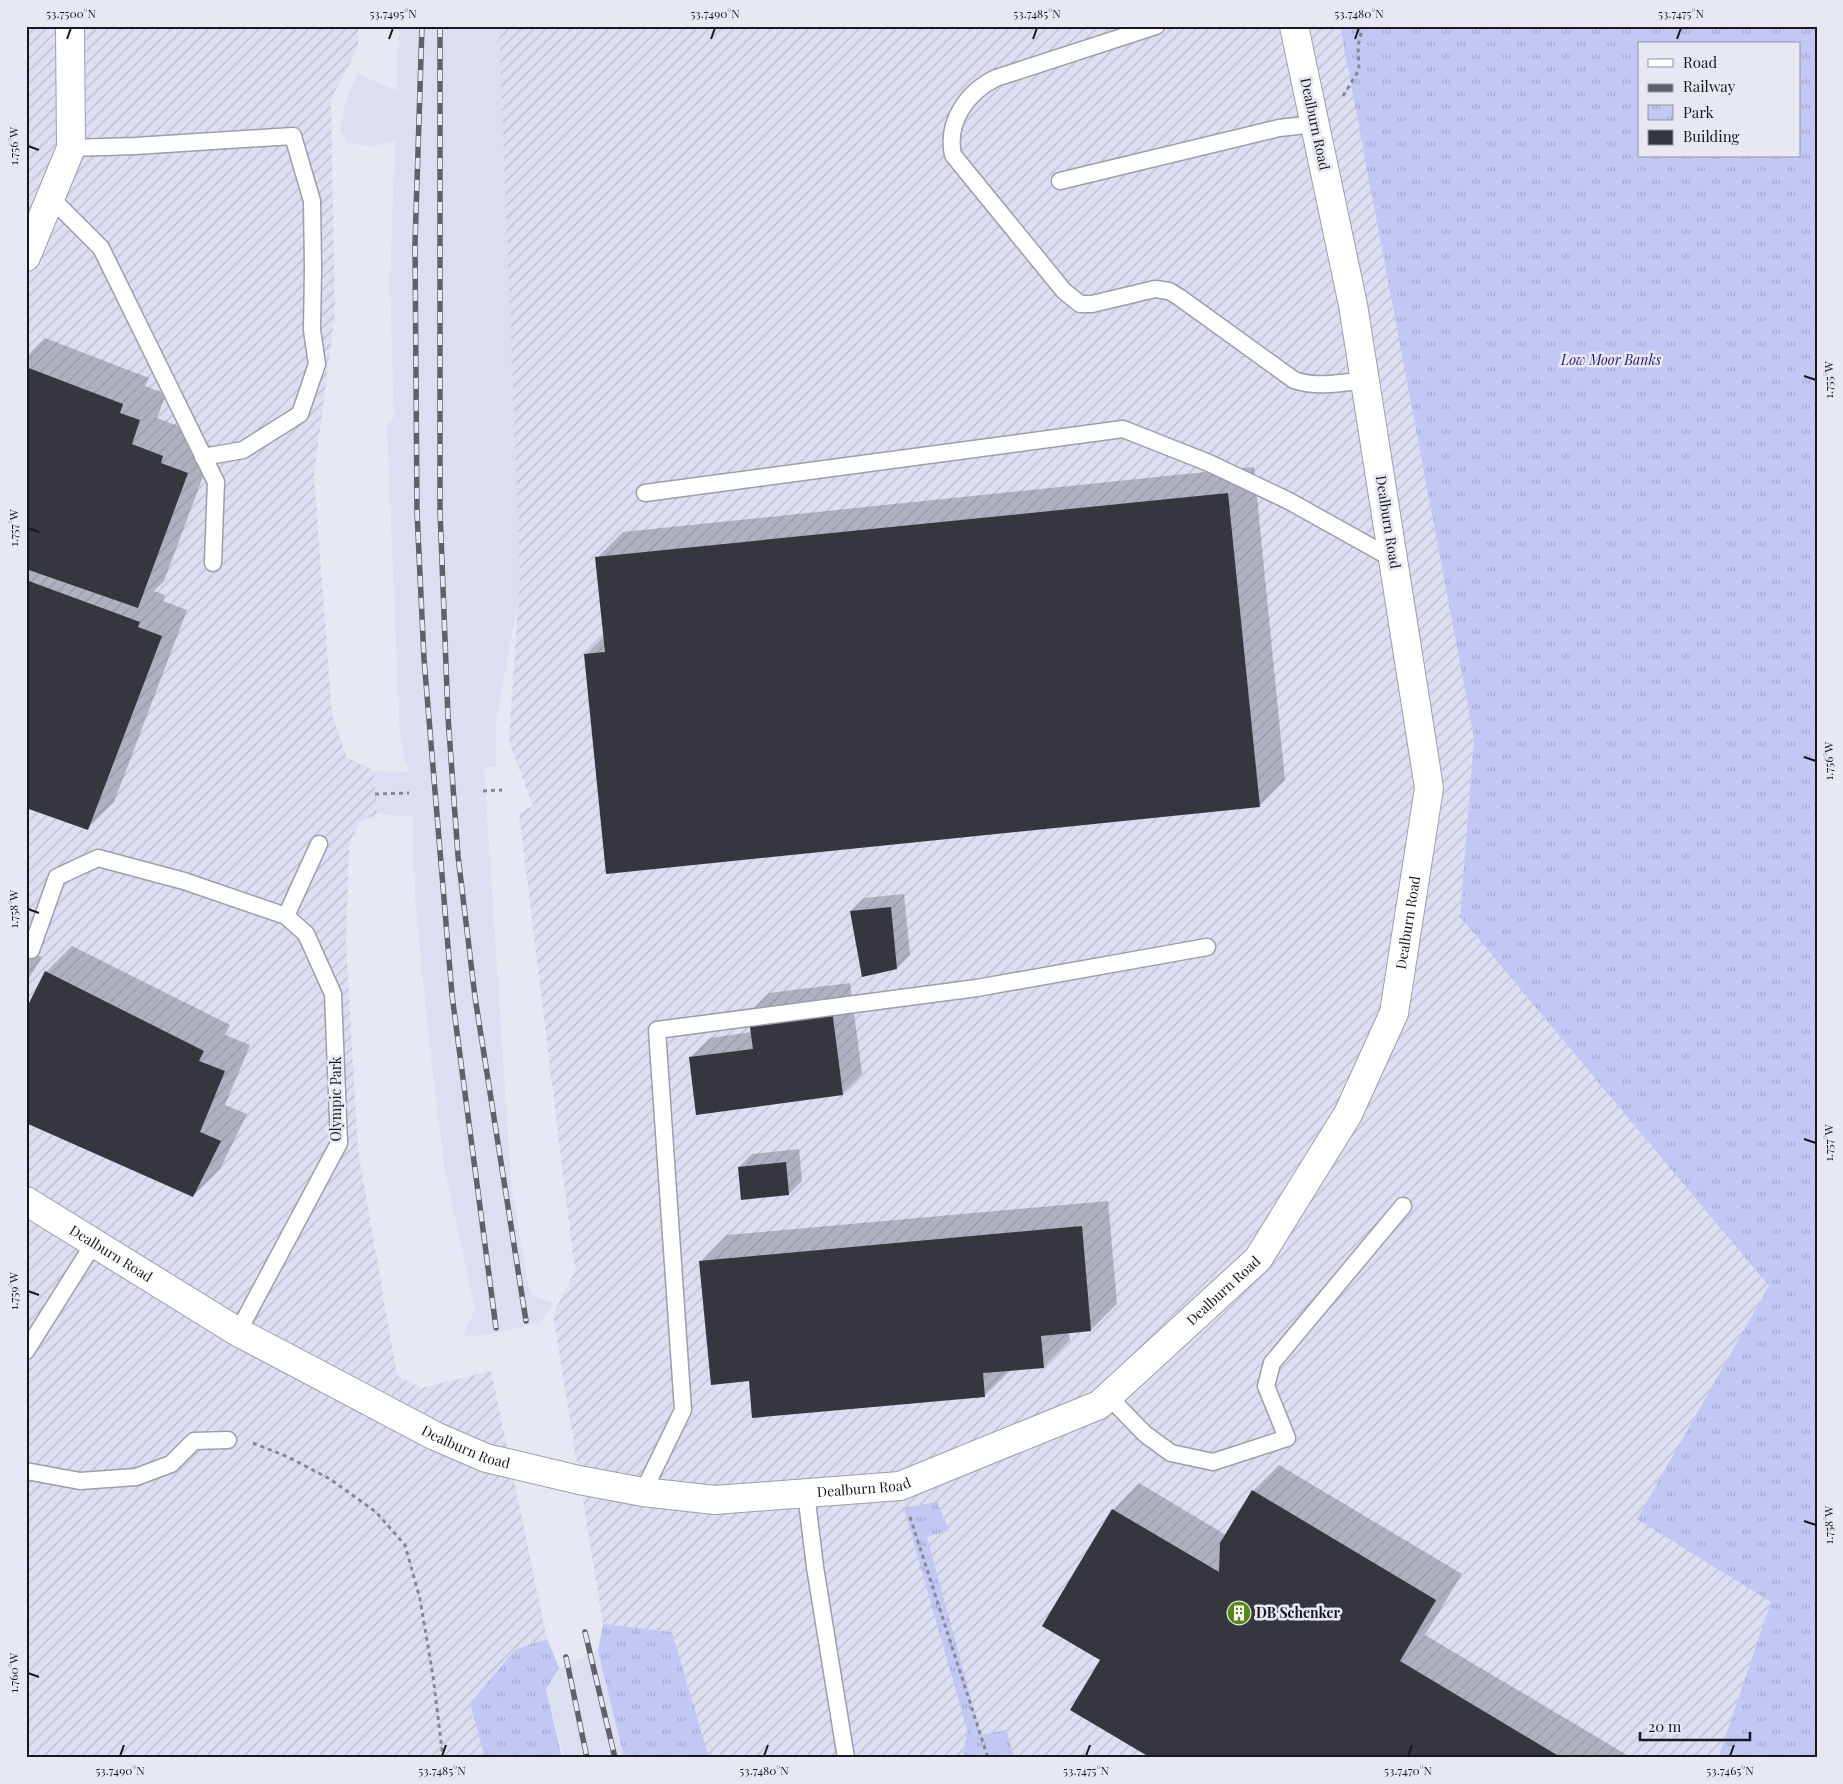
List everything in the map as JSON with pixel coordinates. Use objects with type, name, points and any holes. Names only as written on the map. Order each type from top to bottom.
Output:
[{"type":"street","points":[[26,257],[71,148],[70,26]]},
{"type":"street","name":"Dealburn Road","points":[[26,1201],[238,1332],[435,1436],[486,1458],[579,1480],[643,1492],[715,1500],[900,1486],[1099,1406],[1258,1259],[1348,1114],[1394,1013],[1429,788],[1353,305],[1294,26]]},
{"type":"lane","points":[[1156,26],[982,84],[958,112],[951,145],[953,155],[1064,291],[1080,304],[1092,304],[1155,289],[1169,291],[1294,380],[1307,384],[1328,384],[1365,380]]},
{"type":"lane","points":[[1060,181],[1279,128],[1315,124]]},
{"type":"lane","points":[[71,148],[293,136],[312,201],[312,330],[317,364],[300,414],[243,450],[203,457]]},
{"type":"lane","points":[[51,198],[101,248],[216,482],[213,563]]},
{"type":"lane","points":[[645,493],[1123,430],[1209,463],[1288,501],[1393,559]]},
{"type":"lane","points":[[286,916],[319,844]]},
{"type":"lane","name":"Olympic Park","points":[[30,950],[57,877],[98,858],[184,881],[286,916],[306,934],[333,994],[339,1143],[238,1332]]},
{"type":"lane","points":[[643,1492],[682,1410],[657,1030],[977,988],[1207,947]]},
{"type":"lane","points":[[1109,1397],[1145,1434],[1171,1454],[1213,1462],[1287,1438],[1266,1386],[1272,1363],[1403,1206]]},
{"type":"lane","points":[[26,1351],[94,1243]]},
{"type":"lane","points":[[26,1471],[80,1481],[136,1477],[171,1464],[194,1441],[228,1440]]},
{"type":"lane","points":[[806,1493],[814,1567],[846,1758]]},
{"type":"path","points":[[1359,70],[1358,46],[1363,26]]},
{"type":"path","points":[[483,791],[502,790]]},
{"type":"path","points":[[376,794],[409,793]]},
{"type":"path","points":[[228,1440],[256,1443],[330,1479],[376,1512],[405,1545],[420,1599],[433,1676],[443,1758]]},
{"type":"path","points":[[900,1486],[988,1758]]},
{"type":"shaded area","points":[[26,26],[358,26],[358,47],[331,99],[335,312],[314,475],[332,715],[347,758],[374,771],[377,814],[361,822],[349,842],[346,943],[358,1150],[397,1376],[421,1388],[491,1371],[547,1639],[516,1649],[470,1703],[485,1758],[26,1758]]},
{"type":"shaded area","points":[[399,26],[551,26],[522,579],[496,722],[496,766],[484,768],[511,1183],[530,1294],[554,1304],[540,1323],[486,1335],[462,1337],[475,1310],[445,1171],[428,1031],[415,897],[413,817],[377,814],[374,771],[410,772],[405,761],[400,737],[387,424],[394,417],[390,283],[395,141],[371,147],[347,142],[340,129],[345,104],[357,74],[397,90]]},
{"type":"shaded area","points":[[499,26],[1340,26],[1474,738],[1460,917],[1813,1338],[1771,1602],[1718,1758],[709,1758],[672,1632],[603,1624],[553,1314],[575,1271],[519,813],[533,806],[509,741],[520,573]]},
{"type":"shaded area","points":[[598,1651],[624,1758],[564,1758],[546,1689],[559,1668]]},
{"type":"green space","name":"Low Moor Banks","points":[[1340,26],[1817,26],[1817,1758],[1718,1758],[1771,1602],[1637,1519],[1769,1286],[1460,917],[1474,738]]},
{"type":"green space","points":[[937,1502],[949,1530],[927,1537],[981,1735],[1006,1730],[1015,1758],[963,1758],[967,1730],[904,1508]]},
{"type":"green space","points":[[603,1624],[672,1632],[709,1758],[624,1758],[598,1651]]},
{"type":"green space","points":[[547,1639],[559,1668],[546,1689],[562,1758],[485,1758],[470,1703],[516,1649]]},
{"type":"building","points":[[26,367],[123,404],[120,413],[140,420],[132,444],[163,456],[161,463],[188,473],[138,608],[26,569]]},
{"type":"building","points":[[1228,493],[1260,807],[606,874],[584,654],[605,652],[595,557]]},
{"type":"building","points":[[26,580],[140,622],[138,627],[162,636],[88,830],[26,808]]},
{"type":"building","points":[[891,907],[897,969],[862,977],[850,911]]},
{"type":"building","points":[[45,971],[204,1051],[199,1061],[225,1071],[200,1132],[221,1141],[193,1197],[26,1123],[26,1009]]},
{"type":"building","points":[[831,1002],[843,1095],[696,1115],[689,1057],[753,1049],[748,1013]]},
{"type":"building","points":[[786,1162],[789,1195],[741,1200],[738,1167]]},
{"type":"building","points":[[1082,1226],[1091,1331],[1041,1336],[1044,1368],[983,1373],[985,1397],[752,1418],[749,1381],[711,1385],[699,1261]]},
{"type":"building","name":"DB Schenker","points":[[1252,1490],[1436,1600],[1400,1661],[1562,1758],[1151,1758],[1070,1710],[1100,1660],[1042,1626],[1112,1509],[1219,1572],[1220,1543]]},
{"type":"railway","points":[[422,26],[415,244],[417,512],[424,659],[452,995],[496,1328]]},
{"type":"railway","points":[[440,26],[440,510],[448,717],[458,856],[475,997],[526,1321]]},
{"type":"railway","points":[[585,1632],[615,1758]]},
{"type":"railway","points":[[566,1657],[587,1758]]},
{"type":"place","name":"DB Schenker","points":[[1239,1613]]}]
